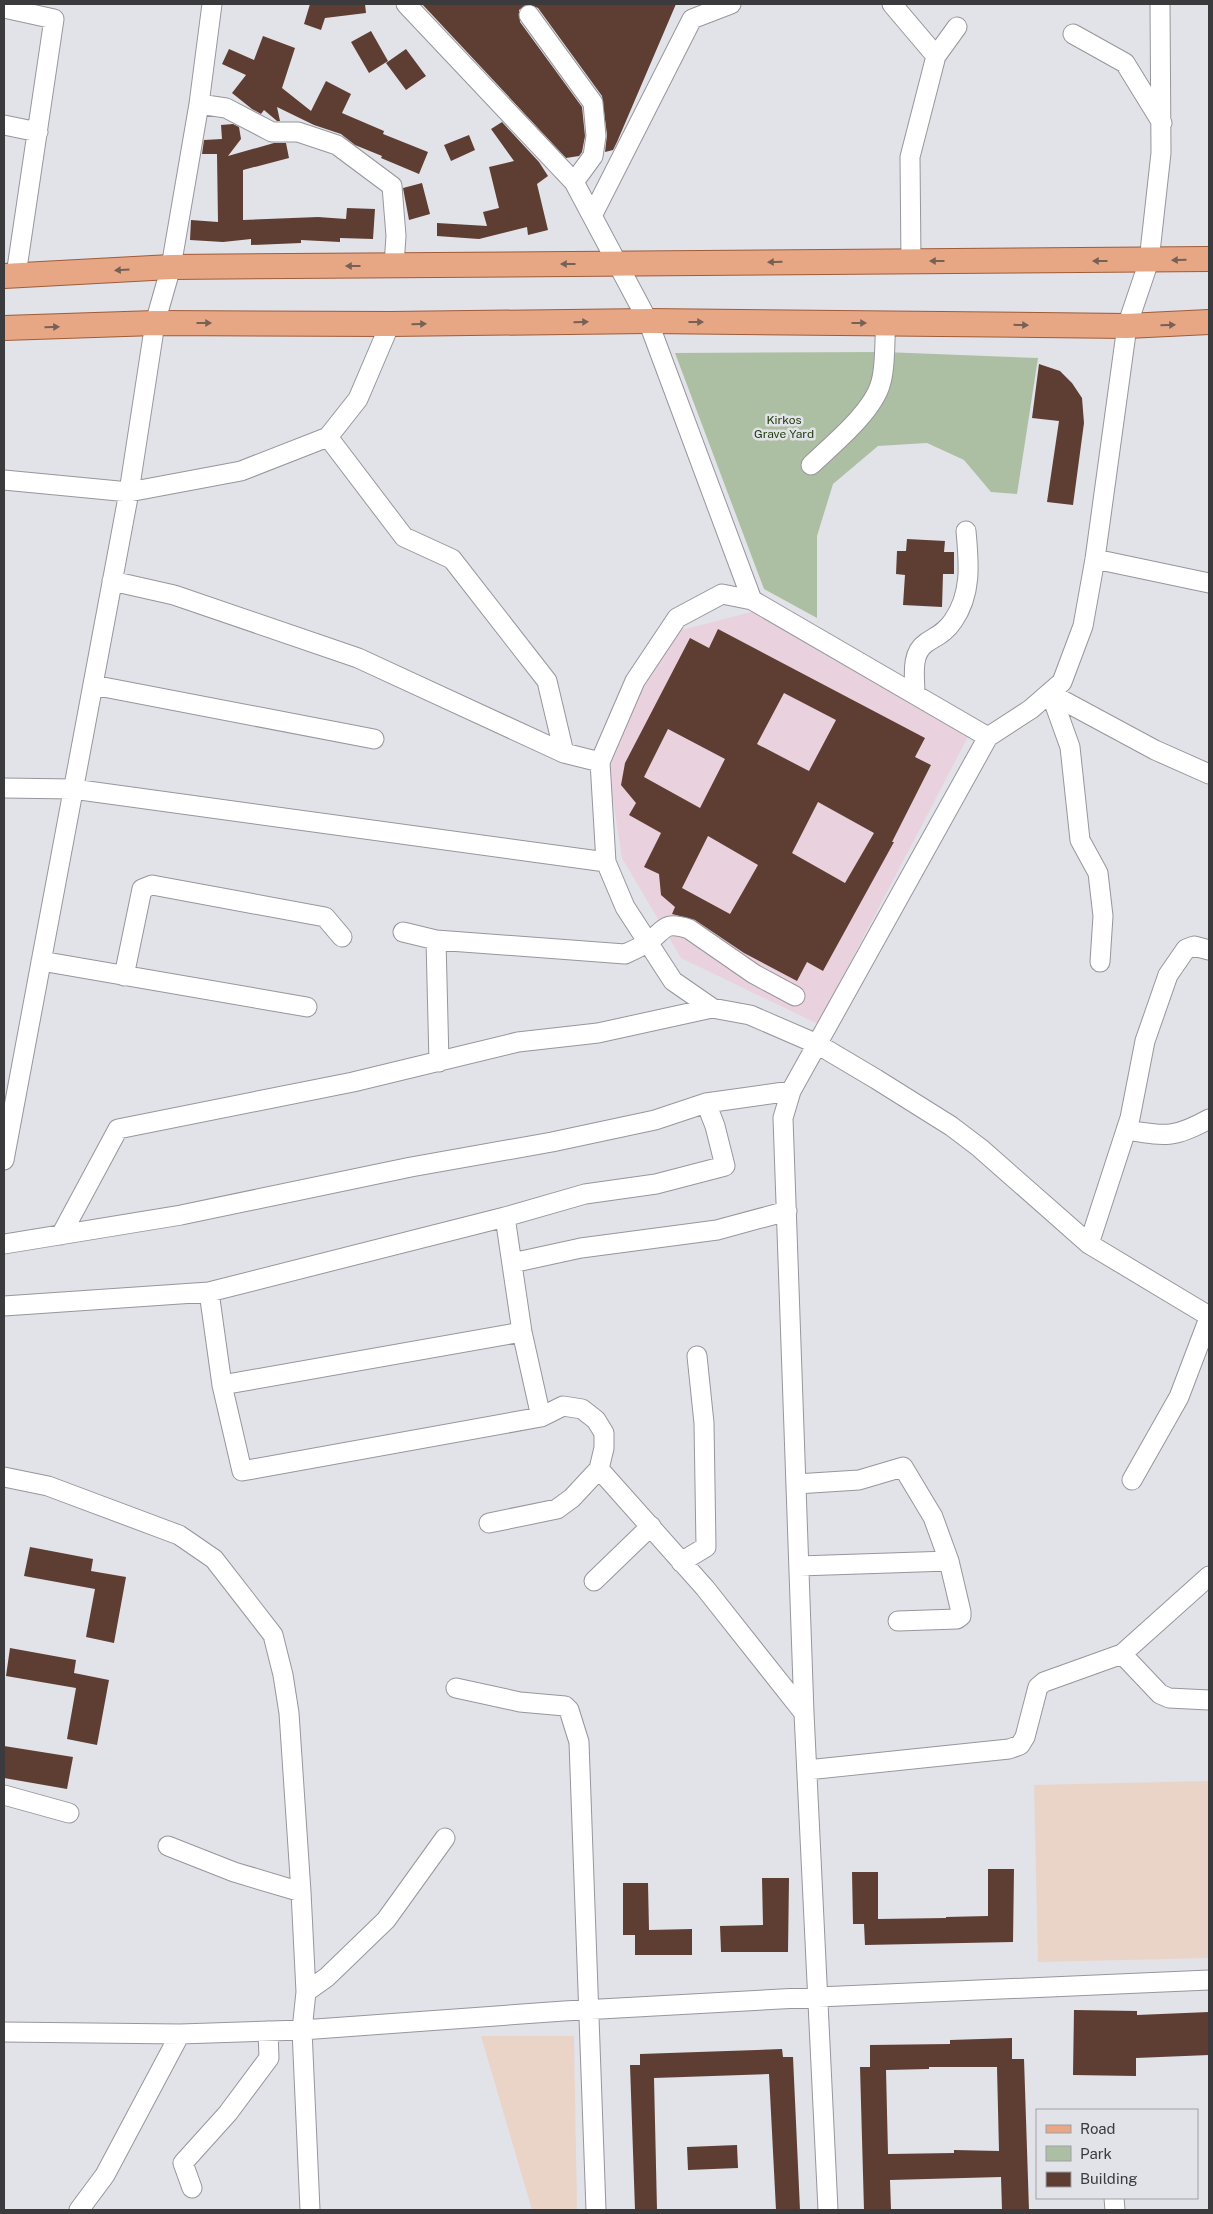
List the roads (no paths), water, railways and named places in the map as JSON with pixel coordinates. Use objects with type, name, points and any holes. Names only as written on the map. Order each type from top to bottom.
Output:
[{"type":"main road","points":[[10,276],[171,267],[1149,261],[1209,259]]},
{"type":"main road","points":[[4,328],[155,323],[390,324],[648,321],[1127,326],[1209,322]]},
{"type":"street","points":[[4,1160],[112,581],[155,323],[171,267],[199,104],[212,4]]},
{"type":"street","points":[[406,4],[574,182],[648,321],[752,600]]},
{"type":"street","points":[[592,216],[692,19],[731,4]]},
{"type":"street","points":[[892,4],[936,56]]},
{"type":"street","points":[[828,2210],[804,1712],[783,1118],[790,1091],[988,737],[1051,694],[1062,682],[1083,626],[1095,559],[1127,326],[1149,261],[1161,153],[1160,4]]},
{"type":"street","points":[[4,8],[54,19],[38,132],[10,276]]},
{"type":"street","points":[[529,15],[594,103],[596,136],[593,156],[574,182]]},
{"type":"street","points":[[911,261],[910,156],[936,56],[957,27]]},
{"type":"street","points":[[1073,34],[1125,63],[1162,124]]},
{"type":"street","points":[[199,104],[226,108],[272,132],[298,132],[337,145],[392,186],[396,236],[394,266]]},
{"type":"street","points":[[4,125],[38,132]]},
{"type":"street","points":[[811,465],[847,430],[876,396],[882,381],[886,323]]},
{"type":"street","points":[[4,480],[128,492],[241,471],[328,437],[358,399],[390,324]]},
{"type":"street","points":[[328,437],[404,537],[452,559],[546,680],[564,753]]},
{"type":"street","points":[[915,694],[915,661],[919,650],[939,636],[953,620],[962,605],[969,574],[966,531]]},
{"type":"street","points":[[1095,559],[1209,583]]},
{"type":"street","points":[[112,581],[174,595],[358,658],[564,753],[600,762]]},
{"type":"street","points":[[712,1008],[673,981],[626,907],[606,862],[600,762],[635,682],[676,618],[722,594],[752,600],[988,737]]},
{"type":"street","points":[[93,685],[374,740]]},
{"type":"street","points":[[1051,694],[1155,750],[1209,774]]},
{"type":"street","points":[[1051,694],[1070,747],[1080,840],[1098,873],[1103,916],[1100,962]]},
{"type":"street","points":[[4,788],[73,789],[606,862]]},
{"type":"street","points":[[124,976],[142,889],[152,885],[325,917],[342,937]]},
{"type":"street","points":[[403,932],[436,940],[625,954],[648,942],[660,929],[677,925],[689,929],[754,974],[795,996]]},
{"type":"street","points":[[436,940],[439,1062]]},
{"type":"street","points":[[1089,1244],[1126,1130],[1145,1041],[1168,974],[1186,950],[1194,946],[1209,950]]},
{"type":"street","points":[[41,961],[307,1006]]},
{"type":"street","points":[[60,1235],[118,1129],[439,1062],[518,1042],[598,1034],[712,1008],[750,1015],[817,1044],[951,1126],[1089,1244],[1209,1317],[1179,1397],[1132,1480]]},
{"type":"street","points":[[4,1244],[181,1215],[402,1169],[552,1142],[655,1120],[706,1103],[790,1091]]},
{"type":"street","points":[[4,1306],[209,1292],[505,1217],[585,1194],[656,1184],[724,1166],[715,1126],[706,1103]]},
{"type":"street","points":[[1126,1130],[1167,1137],[1188,1131],[1209,1119]]},
{"type":"street","points":[[512,1263],[582,1248],[717,1230],[786,1210]]},
{"type":"street","points":[[505,1217],[522,1332],[541,1417]]},
{"type":"street","points":[[209,1292],[222,1385],[242,1471],[541,1417],[563,1406],[582,1409],[596,1420],[604,1433],[604,1448],[600,1469],[572,1498],[557,1509],[489,1523]]},
{"type":"street","points":[[222,1385],[522,1332]]},
{"type":"street","points":[[681,1562],[706,1546],[704,1423],[697,1356]]},
{"type":"street","points":[[796,1484],[859,1480],[903,1467],[933,1517],[949,1561],[962,1612],[960,1618],[898,1621]]},
{"type":"street","points":[[600,1469],[705,1588],[804,1712]]},
{"type":"street","points":[[4,1477],[48,1486],[179,1535],[214,1559],[274,1635],[284,1675],[289,1713],[306,1992],[302,2030],[310,2210]]},
{"type":"street","points":[[594,1581],[651,1526]]},
{"type":"street","points":[[799,1566],[949,1561]]},
{"type":"street","points":[[807,1770],[1009,1749],[1020,1745],[1025,1737],[1038,1686],[1044,1682],[1122,1654],[1209,1576]]},
{"type":"street","points":[[1122,1654],[1160,1694],[1168,1698],[1209,1700]]},
{"type":"street","points":[[456,1688],[520,1702],[559,1704],[569,1710],[579,1742],[596,2210]]},
{"type":"street","points":[[4,1795],[69,1813]]},
{"type":"street","points":[[306,1992],[326,1978],[386,1920],[445,1838]]},
{"type":"street","points":[[168,1846],[234,1872],[300,1892]]},
{"type":"street","points":[[4,2032],[180,2034],[302,2030],[590,2010],[818,1997],[1209,1980]]},
{"type":"street","points":[[192,2188],[183,2163],[228,2113],[268,2058],[268,2031]]},
{"type":"street","points":[[79,2210],[105,2175],[180,2034]]},
{"type":"park label","name":"Kirkos Grave Yard","points":[[784,427]]}]
